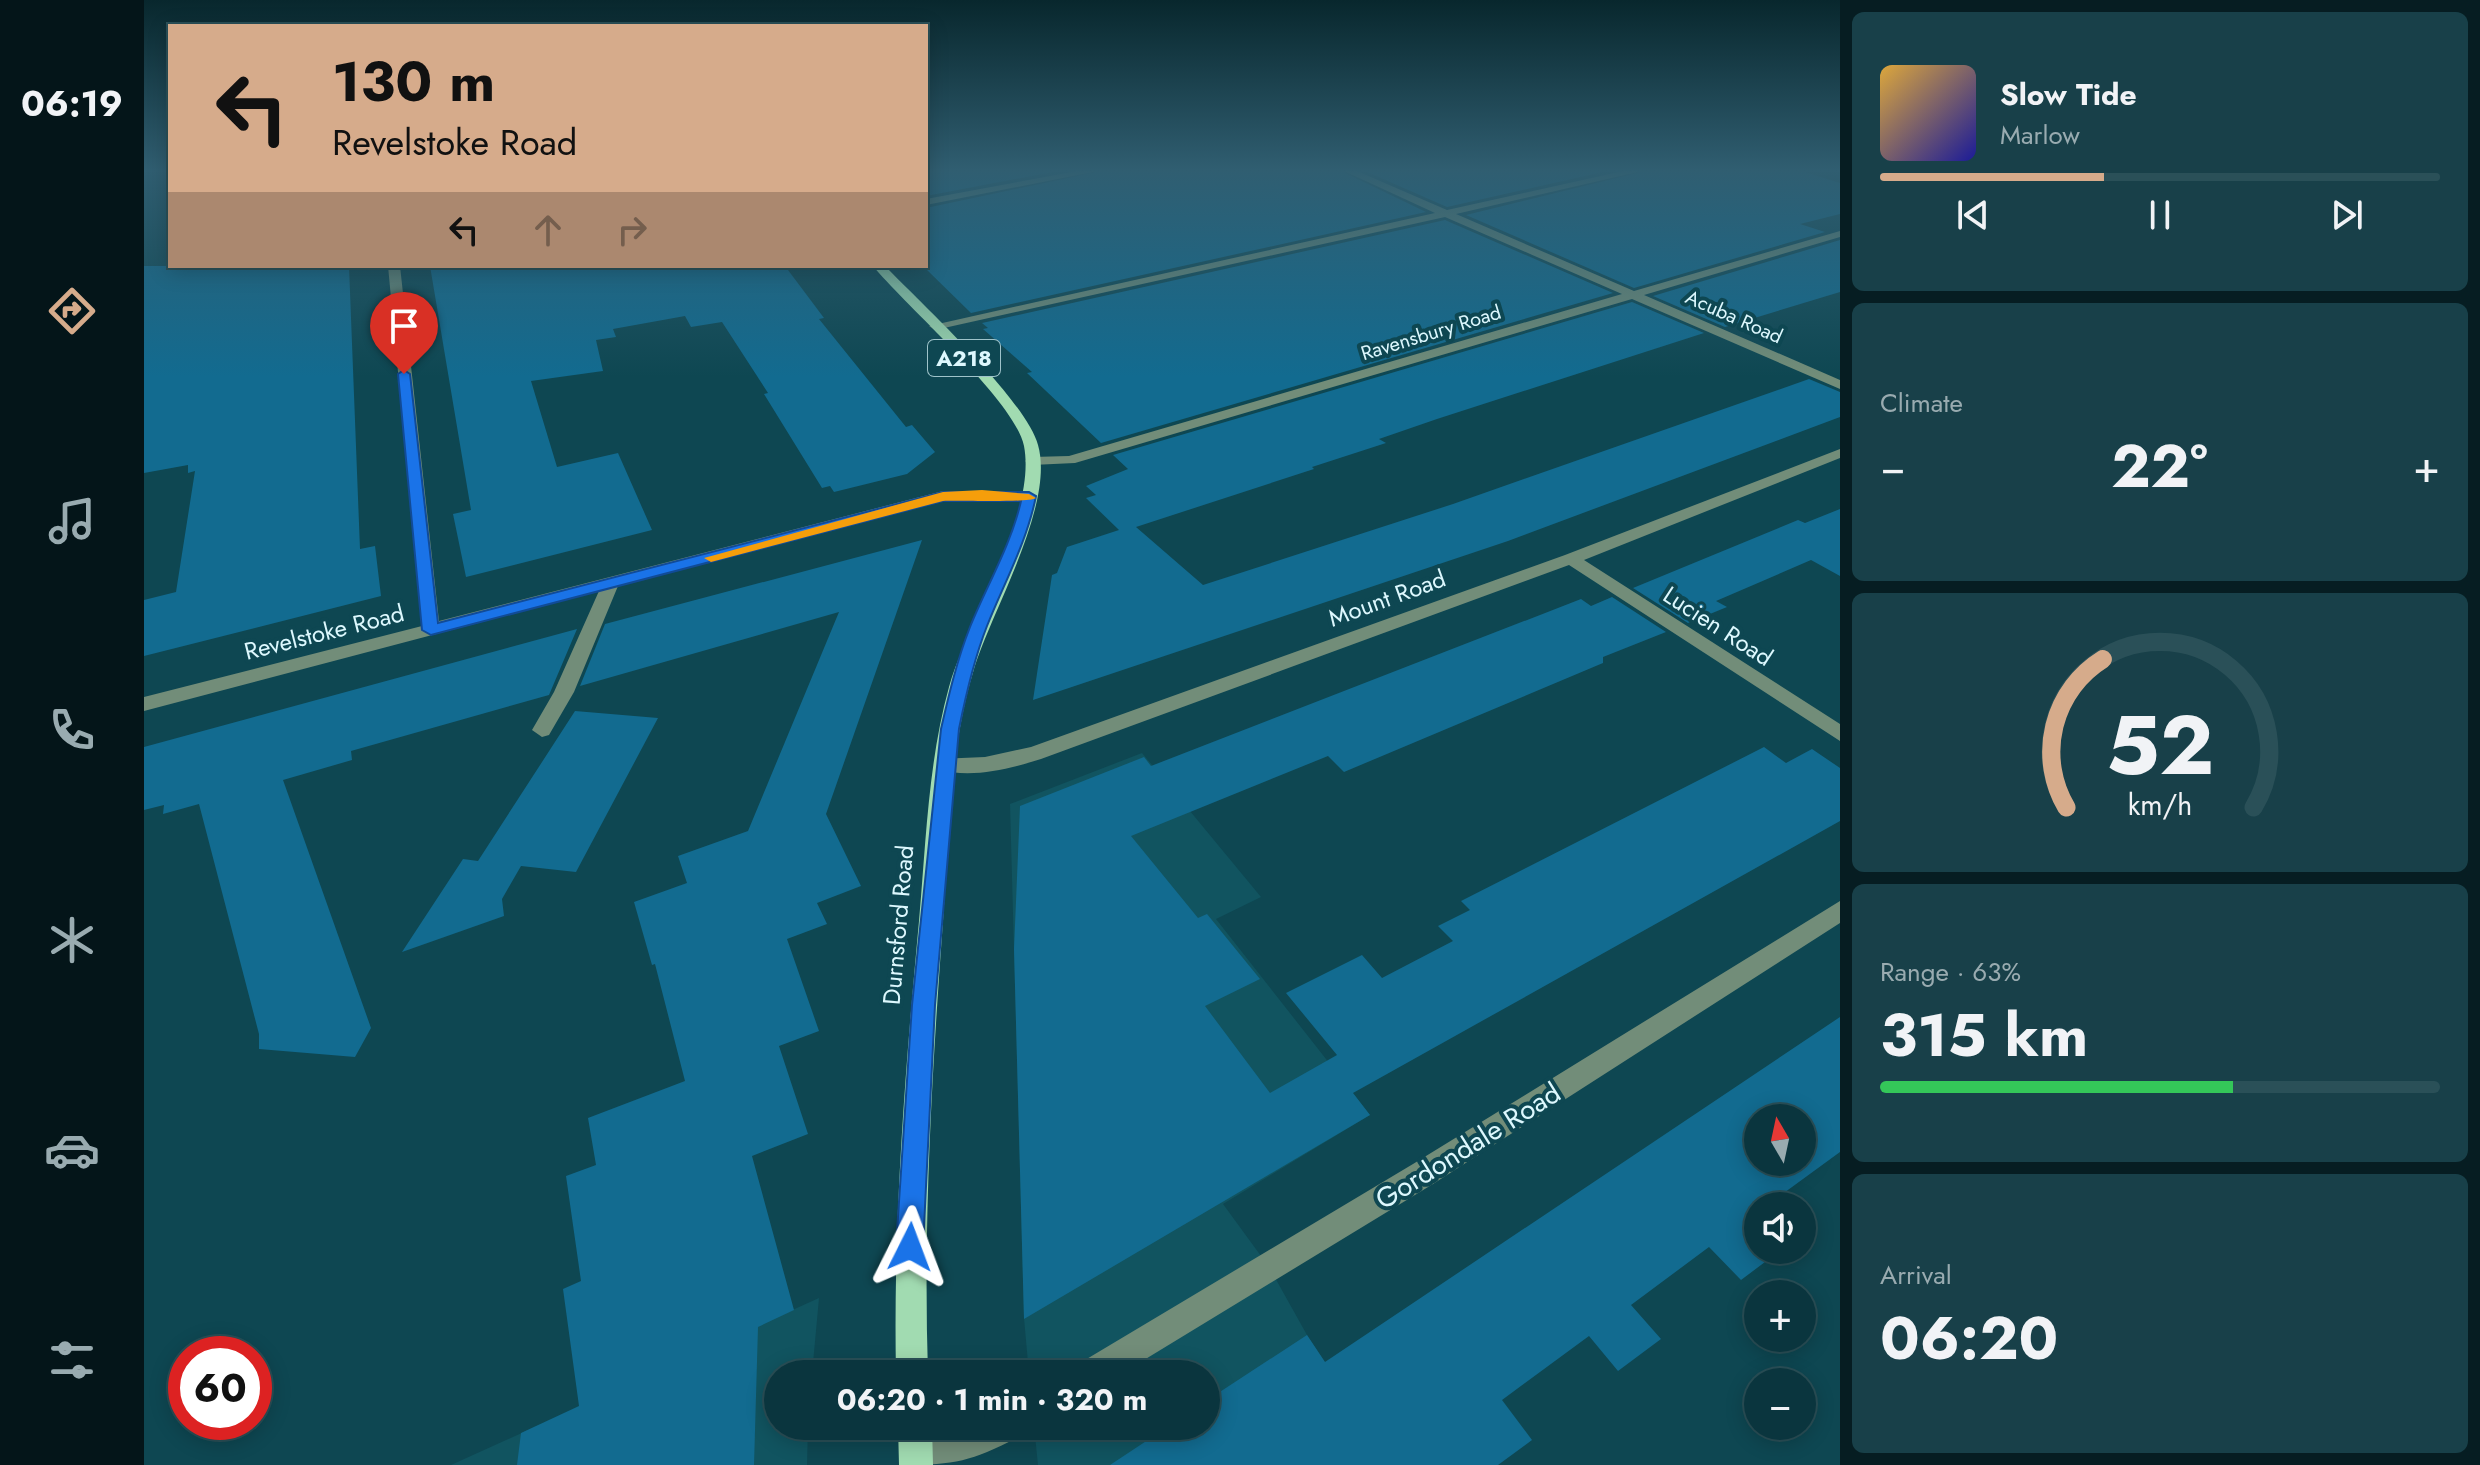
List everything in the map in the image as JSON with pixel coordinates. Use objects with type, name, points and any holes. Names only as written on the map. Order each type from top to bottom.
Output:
[{"type":"main road","name":"A218","points":[[881,268],[1013,414],[1031,443],[1029,496]]},
{"type":"main road","name":"Durnsford Road","points":[[911,1360],[908,1277],[915,1126],[945,764],[959,685],[978,628],[1024,521],[1029,496]]},
{"type":"street","points":[[935,326],[1331,239]]},
{"type":"street","name":"Acuba Road","points":[[1505,239],[1840,385]]},
{"type":"street","name":"Ravensbury Road","points":[[1032,461],[1070,460],[1821,239]]},
{"type":"street","points":[[394,268],[431,630]]},
{"type":"street","name":"Mount Road","points":[[945,764],[985,765],[1034,754],[1571,559],[1840,453]]},
{"type":"street","name":"Revelstoke Road","points":[[144,704],[943,496],[1029,496]]},
{"type":"street","name":"Lucien Road","points":[[1571,559],[1840,734]]},
{"type":"street","points":[[542,730],[564,692],[610,585]]},
{"type":"street","name":"Gordondale Road","points":[[1114,1360],[1413,1181],[1840,911]]},
{"type":"street","points":[[916,1448],[970,1444],[978,1440]]},
{"type":"shaded area","points":[[1142,753],[1261,897],[1216,919],[1370,1115],[1223,1204],[1269,1267],[1307,1335],[1393,1465],[1038,1465],[1035,1440],[1220,1440],[1220,1360],[1028,1360],[1024,1318],[1010,804]]},
{"type":"shaded area","points":[[819,1298],[813,1360],[764,1360],[764,1440],[808,1440],[807,1465],[451,1465]]},
{"type":"building","points":[[928,239],[1303,239],[971,313],[926,269]]},
{"type":"building","points":[[1358,239],[1490,239],[1613,293],[1101,443],[1027,373],[1032,372],[983,329],[988,328],[982,323]]},
{"type":"building","points":[[1522,239],[1800,239],[1634,288]]},
{"type":"building","points":[[1840,240],[1840,292],[1725,327],[1653,296]]},
{"type":"building","points":[[144,266],[349,268],[360,549],[375,546],[381,596],[144,656],[144,600],[176,592],[195,471],[188,473],[188,465],[144,473]]},
{"type":"building","points":[[430,268],[786,268],[824,318],[819,319],[906,427],[912,425],[935,452],[907,474],[834,492],[830,486],[822,488],[764,394],[768,393],[722,322],[691,327],[685,316],[613,329],[616,337],[596,340],[603,371],[531,381],[557,467],[618,453],[652,530],[466,577],[453,514],[471,510]]},
{"type":"building","points":[[1632,302],[1704,333],[1437,419],[1379,439],[1386,443],[1312,467],[1314,469],[1136,527],[1203,585],[1453,504],[1809,379],[1840,392],[1840,417],[1508,541],[1033,700],[1052,575],[1057,573],[1067,547],[1119,530],[1086,498],[1096,495],[1086,486],[1128,469],[1113,455]]},
{"type":"building","points":[[1840,509],[1840,576],[1811,560],[1716,601],[1727,607],[1688,623],[1633,588],[1798,520],[1805,523]]},
{"type":"building","points":[[922,540],[826,814],[861,886],[817,903],[827,924],[787,939],[819,1031],[779,1046],[808,1134],[752,1156],[794,1310],[758,1327],[754,1465],[517,1465],[521,1433],[579,1406],[563,1289],[581,1281],[566,1176],[596,1165],[588,1118],[685,1081],[655,964],[652,965],[634,902],[687,883],[678,856],[748,831],[839,612],[580,686],[605,624]]},
{"type":"building","points":[[1612,597],[1666,632],[1603,657],[1603,663],[1344,772],[1328,756],[1131,836],[1198,918],[1207,914],[1260,979],[1205,1006],[1270,1093],[1337,1055],[1286,993],[1362,955],[1382,978],[1453,941],[1438,926],[1470,910],[1461,901],[1764,747],[1786,763],[1812,749],[1840,768],[1840,821],[1353,1093],[1370,1115],[1024,1319],[1014,949],[1020,806],[1144,757],[1151,766],[1581,599],[1591,606]]},
{"type":"building","points":[[577,629],[549,695],[351,751],[352,760],[283,780],[371,1028],[355,1057],[259,1049],[259,1034],[199,804],[163,814],[164,805],[144,810],[144,747]]},
{"type":"building","points":[[575,711],[658,718],[576,872],[521,866],[502,899],[504,916],[402,952],[463,859],[478,861]]},
{"type":"building","points":[[1840,1017],[1840,1152],[1816,1170],[1816,1104],[1744,1104],[1744,1176],[1807,1176],[1785,1192],[1744,1192],[1744,1264],[1762,1264],[1741,1280],[1709,1247],[1631,1305],[1661,1339],[1618,1371],[1589,1336],[1502,1400],[1532,1440],[1498,1465],[1110,1465],[1148,1440],[1220,1440],[1220,1392],[1307,1335],[1325,1362]]},
{"type":"slow traffic","points":[[711,558],[943,496],[982,494],[1029,498]]},
{"type":"route","points":[[404,374],[431,630],[943,496],[1029,496],[1024,521],[978,628],[959,685],[950,729],[923,1005],[910,1247]]}]
